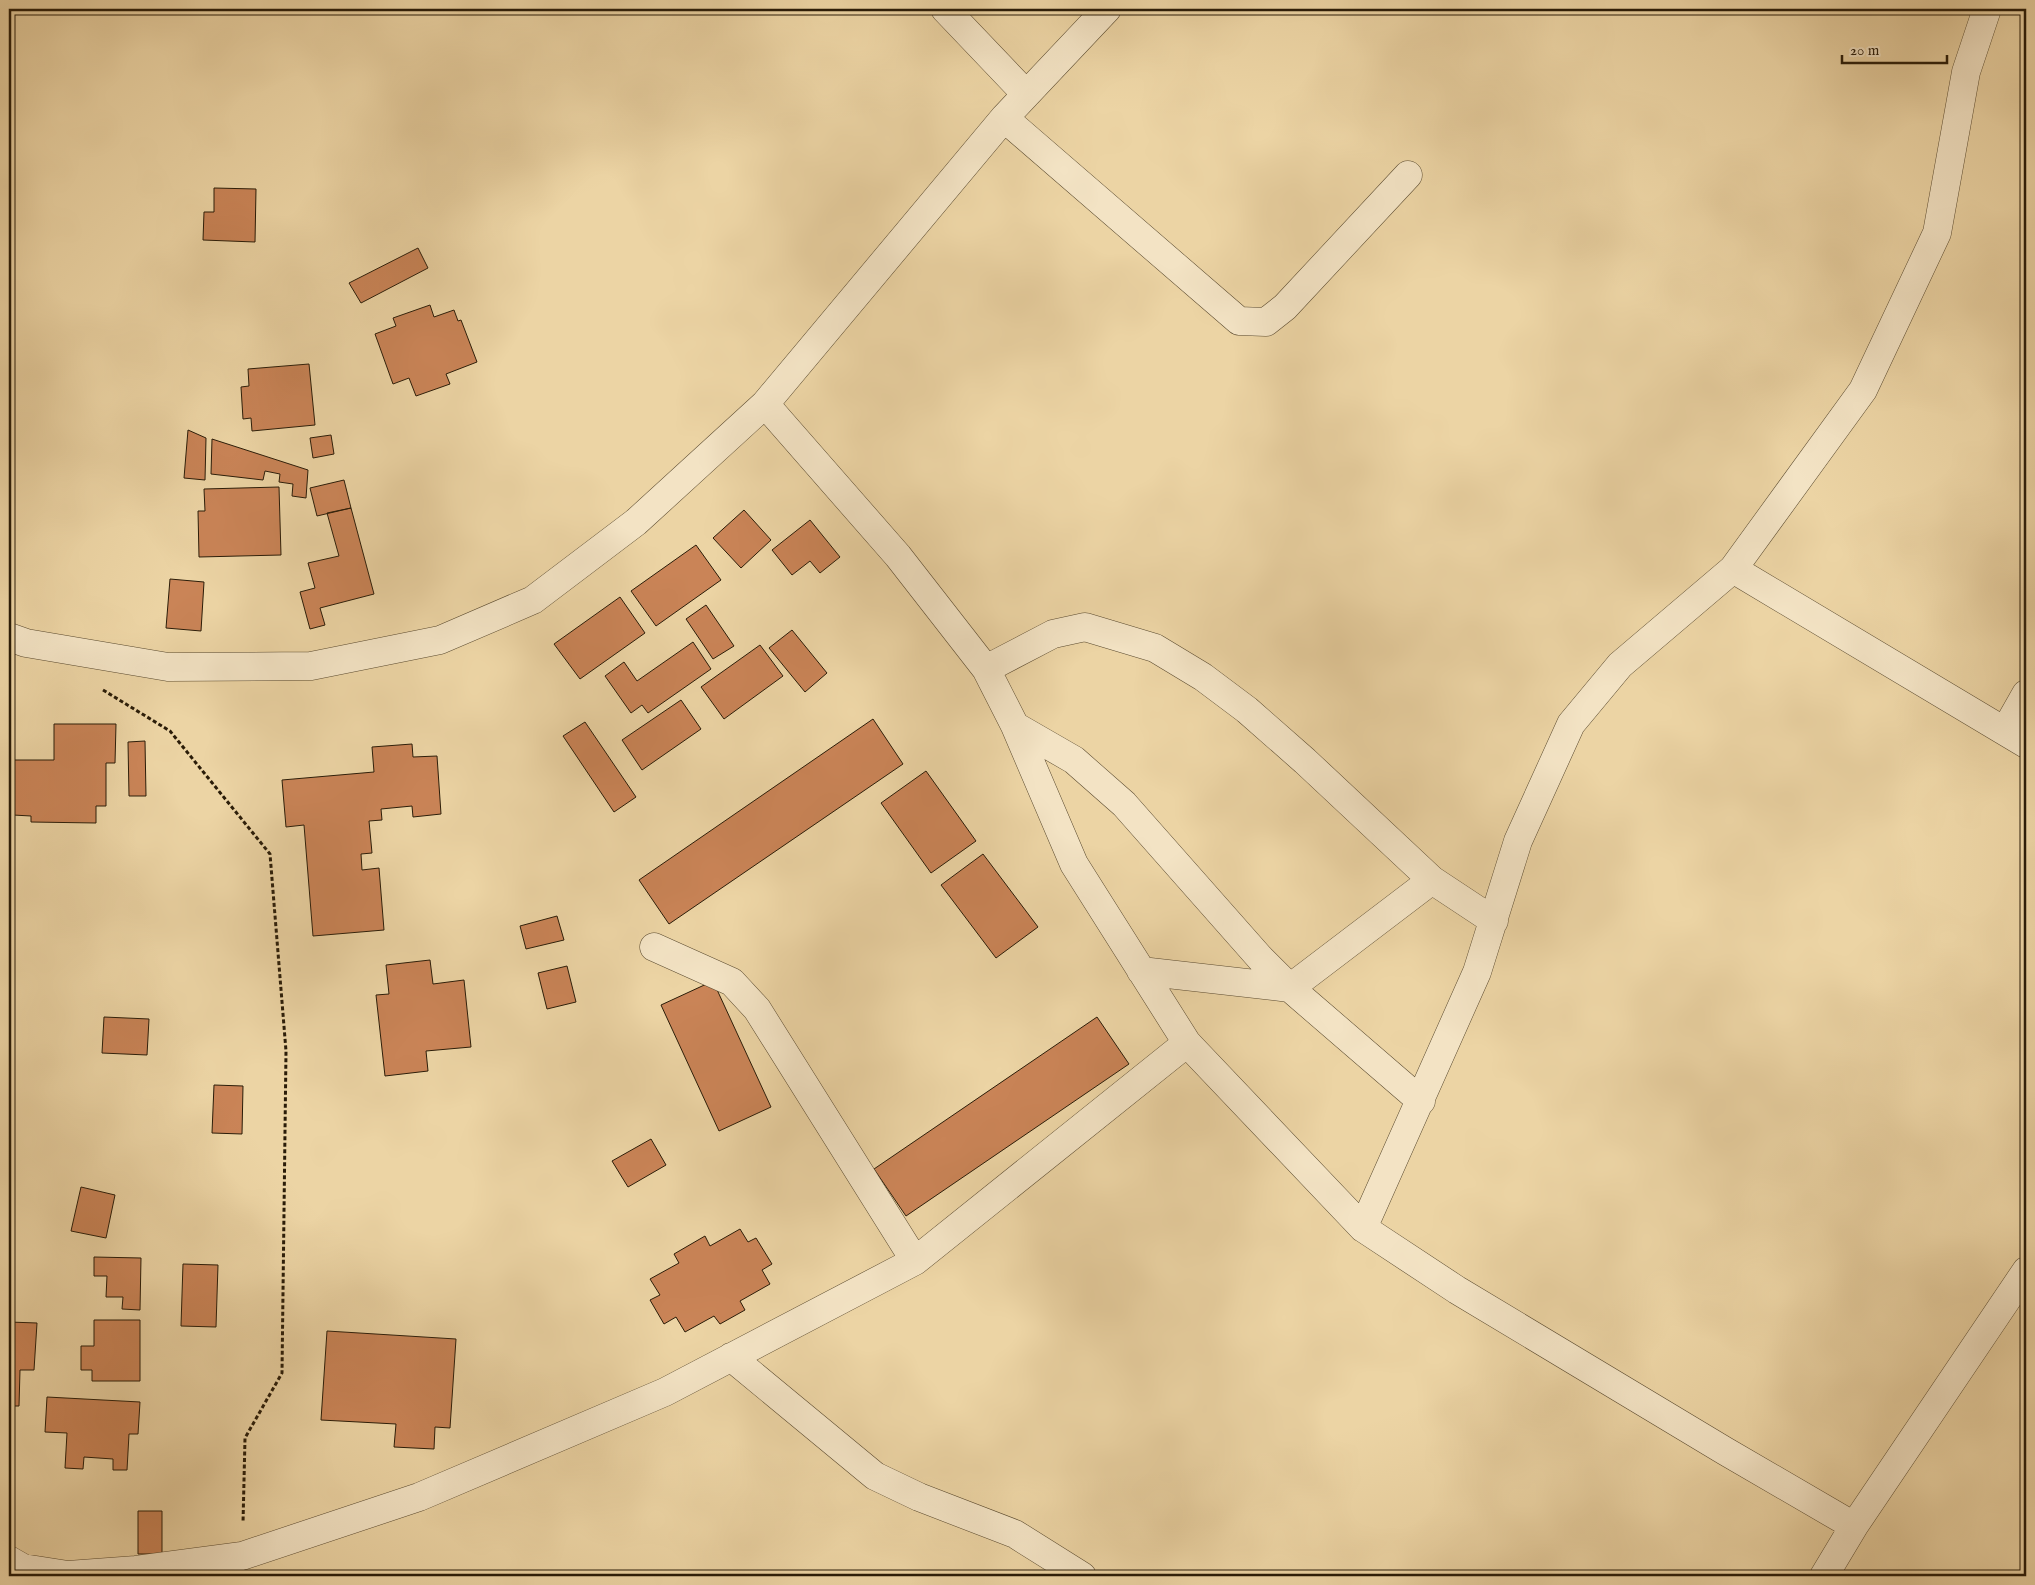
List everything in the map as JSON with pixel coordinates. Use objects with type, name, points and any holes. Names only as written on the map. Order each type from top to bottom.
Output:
[{"type":"street","points":[[945,9],[1026,94]]},
{"type":"street","points":[[9,637],[26,643],[168,667],[311,666],[440,640],[533,600],[636,522],[765,404],[1004,118],[1107,9]]},
{"type":"street","points":[[1362,1228],[1477,972],[1518,841],[1571,724],[1620,665],[1733,569],[1863,390],[1937,233],[1966,72],[1987,9]]},
{"type":"street","points":[[1004,118],[1239,321],[1266,322],[1285,307],[1408,175]]},
{"type":"street","points":[[765,404],[898,556],[986,669],[1015,726],[1074,864],[1187,1042],[1362,1228],[1466,1295],[1725,1451],[1854,1526]]},
{"type":"street","points":[[1733,569],[2016,738],[2026,694]]},
{"type":"street","points":[[986,669],[1053,634],[1085,627],[1155,648],[1203,677],[1247,710],[1305,761],[1432,880],[1494,922]]},
{"type":"street","points":[[1015,726],[1074,760],[1124,804],[1260,958],[1290,988],[1420,1101]]},
{"type":"street","points":[[1141,971],[1290,988],[1432,880]]},
{"type":"street","points":[[654,947],[732,982],[757,1009],[914,1261]]},
{"type":"street","points":[[9,1560],[23,1568],[68,1575],[136,1570],[242,1556],[418,1496],[665,1392],[914,1261],[1187,1042]]},
{"type":"street","points":[[1824,1576],[1854,1526],[2026,1271]]},
{"type":"street","points":[[731,1357],[875,1476],[919,1496],[1015,1534],[1082,1576]]},
{"type":"path","points":[[102,689],[170,730],[270,854],[286,1051],[282,1372],[245,1438],[242,1556]]},
{"type":"building","points":[[214,188],[256,189],[255,242],[203,240],[204,212],[214,212]]},
{"type":"building","points":[[418,248],[428,268],[361,303],[349,283]]},
{"type":"building","points":[[430,305],[434,317],[454,310],[458,321],[461,320],[477,362],[446,374],[450,384],[416,396],[409,378],[393,384],[375,334],[396,326],[393,318]]},
{"type":"building","points":[[309,364],[315,425],[252,431],[251,418],[243,419],[241,387],[249,386],[248,369]]},
{"type":"building","points":[[188,430],[206,438],[205,480],[184,478]]},
{"type":"building","points":[[331,435],[334,454],[313,458],[310,438]]},
{"type":"building","points":[[212,439],[308,470],[306,498],[292,496],[293,484],[279,482],[280,474],[265,471],[263,480],[211,474]]},
{"type":"building","points":[[344,480],[351,508],[317,516],[310,488]]},
{"type":"building","points":[[279,487],[281,555],[199,557],[198,511],[205,511],[204,489]]},
{"type":"building","points":[[351,508],[374,594],[320,608],[325,625],[310,629],[300,592],[315,588],[308,563],[339,556],[327,513]]},
{"type":"building","points":[[744,510],[771,540],[741,568],[713,538]]},
{"type":"building","points":[[810,520],[840,557],[820,573],[810,561],[792,575],[772,550]]},
{"type":"building","points":[[696,545],[721,580],[656,626],[631,591]]},
{"type":"building","points":[[170,579],[204,582],[201,631],[166,628]]},
{"type":"building","points":[[620,597],[645,633],[580,679],[554,644]]},
{"type":"building","points":[[706,605],[734,646],[713,659],[686,619]]},
{"type":"building","points":[[792,630],[827,673],[805,692],[769,648]]},
{"type":"building","points":[[693,642],[711,669],[648,713],[642,705],[631,713],[605,676],[624,662],[637,681]]},
{"type":"building","points":[[760,645],[783,676],[724,719],[701,687]]},
{"type":"building","points":[[681,700],[701,729],[642,770],[622,740]]},
{"type":"building","points":[[873,719],[903,764],[669,924],[639,880]]},
{"type":"building","points":[[585,722],[636,797],[614,812],[563,736]]},
{"type":"building","points":[[54,724],[116,724],[115,763],[106,763],[106,806],[96,806],[96,823],[31,822],[31,816],[13,815],[14,760],[54,760]]},
{"type":"building","points":[[145,741],[146,796],[129,796],[128,742]]},
{"type":"building","points":[[412,744],[413,757],[437,756],[441,814],[413,817],[412,806],[381,809],[382,820],[369,821],[372,853],[361,854],[362,870],[379,868],[384,930],[313,936],[304,825],[286,827],[282,780],[374,772],[372,747]]},
{"type":"building","points":[[926,771],[976,841],[931,873],[881,803]]},
{"type":"building","points":[[983,854],[1038,927],[996,958],[941,885]]},
{"type":"building","points":[[557,916],[564,940],[526,949],[520,926]]},
{"type":"building","points":[[430,960],[433,984],[464,980],[471,1047],[426,1051],[428,1071],[385,1076],[376,995],[389,994],[386,965]]},
{"type":"building","points":[[567,966],[576,1002],[547,1009],[538,973]]},
{"type":"building","points":[[713,981],[771,1107],[719,1131],[661,1005]]},
{"type":"building","points":[[104,1017],[149,1019],[147,1055],[102,1053]]},
{"type":"building","points":[[1097,1017],[1129,1064],[906,1216],[874,1169]]},
{"type":"building","points":[[214,1085],[243,1086],[242,1134],[212,1133]]},
{"type":"building","points":[[651,1139],[666,1165],[628,1187],[612,1161]]},
{"type":"building","points":[[81,1187],[115,1195],[106,1238],[71,1231]]},
{"type":"building","points":[[740,1229],[748,1242],[756,1238],[772,1264],[762,1270],[770,1284],[740,1301],[745,1310],[720,1324],[714,1316],[685,1332],[676,1317],[664,1324],[650,1300],[660,1295],[650,1279],[679,1263],[674,1254],[705,1236],[710,1246]]},
{"type":"building","points":[[94,1257],[141,1258],[140,1310],[122,1309],[123,1297],[106,1297],[107,1276],[94,1276]]},
{"type":"building","points":[[183,1264],[218,1265],[216,1327],[181,1326]]},
{"type":"building","points":[[94,1320],[140,1320],[140,1381],[92,1381],[92,1370],[81,1370],[81,1346],[94,1346]]},
{"type":"building","points":[[9,1322],[37,1323],[34,1370],[20,1370],[19,1406],[9,1406]]},
{"type":"building","points":[[327,1331],[456,1339],[450,1428],[435,1427],[434,1449],[394,1447],[396,1424],[321,1420]]},
{"type":"building","points":[[47,1397],[140,1402],[138,1434],[129,1434],[127,1470],[113,1470],[113,1459],[84,1457],[83,1469],[65,1468],[67,1433],[45,1432]]},
{"type":"building","points":[[138,1511],[162,1511],[162,1554],[138,1554]]}]
